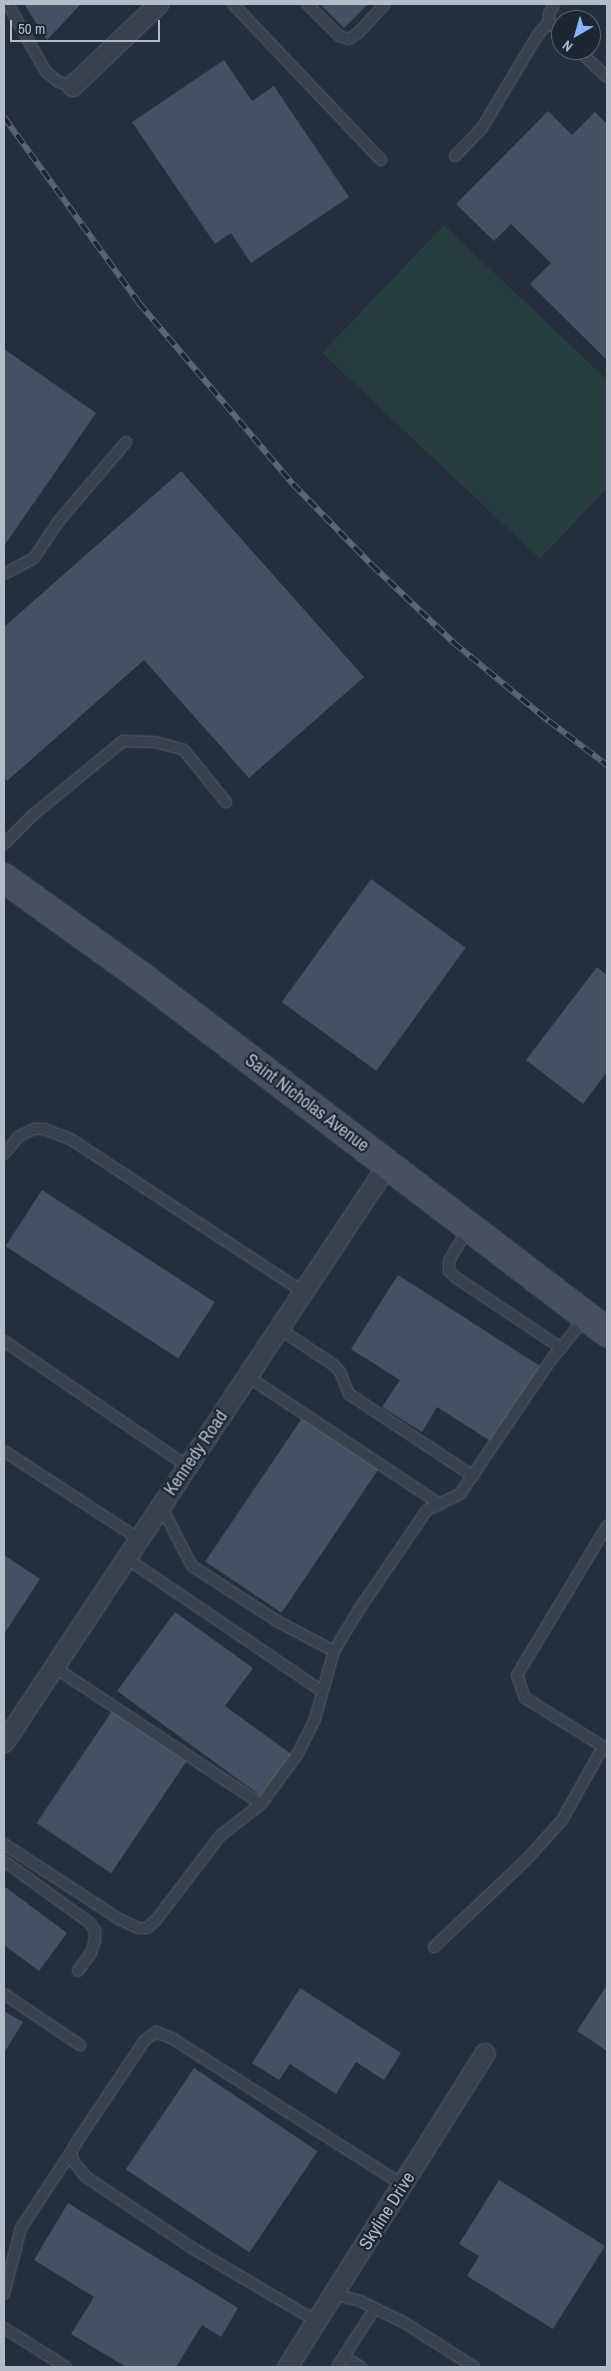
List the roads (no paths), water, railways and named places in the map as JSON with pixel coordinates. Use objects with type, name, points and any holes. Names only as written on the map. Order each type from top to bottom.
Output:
[{"type":"street","points":[[72,86],[158,4]]},
{"type":"street","name":"Saint Nicholas Avenue","points":[[6,884],[139,975],[597,1324]]},
{"type":"street","name":"Kennedy Road","points":[[4,1742],[387,1164]]},
{"type":"street","name":"Skyline Drive","points":[[287,2367],[485,2053]]},
{"type":"lane","points":[[8,4],[46,72],[59,82],[72,86]]},
{"type":"lane","points":[[233,4],[381,160]]},
{"type":"lane","points":[[307,4],[339,36],[349,39],[359,32],[385,4]]},
{"type":"lane","points":[[455,156],[482,128],[549,17],[554,4]]},
{"type":"lane","points":[[589,60],[607,77]]},
{"type":"lane","points":[[4,574],[34,558],[58,522],[126,442]]},
{"type":"lane","points":[[4,844],[32,815],[123,741],[155,742],[184,750],[226,802]]},
{"type":"lane","points":[[4,1154],[19,1136],[34,1130],[44,1129],[72,1140],[303,1292]]},
{"type":"lane","points":[[469,1227],[449,1261],[449,1271],[455,1277],[561,1348]]},
{"type":"lane","points":[[4,1844],[120,1919],[138,1928],[147,1928],[156,1920],[220,1836],[261,1804],[297,1754],[315,1719],[334,1651],[358,1611],[427,1510],[460,1494],[561,1348],[597,1324]]},
{"type":"lane","points":[[278,1328],[334,1365],[340,1372],[349,1394],[473,1476]]},
{"type":"lane","points":[[4,1341],[187,1466]]},
{"type":"lane","points":[[247,1376],[440,1504]]},
{"type":"lane","points":[[4,1451],[139,1539]]},
{"type":"lane","points":[[160,1506],[192,1566],[277,1621],[334,1651]]},
{"type":"lane","points":[[434,1946],[528,1858],[562,1820],[605,1748],[525,1698],[517,1675],[607,1526]]},
{"type":"lane","points":[[126,1558],[322,1691]]},
{"type":"lane","points":[[54,1667],[261,1804]]},
{"type":"lane","points":[[4,1861],[90,1923],[95,1930],[95,1940],[91,1954],[78,1971]]},
{"type":"lane","points":[[4,1994],[80,2045]]},
{"type":"lane","points":[[4,2294],[21,2228],[145,2040],[156,2032],[174,2039],[403,2185]]},
{"type":"lane","points":[[72,2152],[73,2160],[86,2177],[194,2249],[316,2321]]},
{"type":"lane","points":[[334,2294],[360,2301],[405,2323],[474,2367]]},
{"type":"lane","points":[[337,2367],[375,2308]]},
{"type":"lane","points":[[4,2328],[66,2367]]},
{"type":"lane","points":[[344,2357],[361,2367]]},
{"type":"railway","points":[[4,117],[139,303],[293,484],[372,565],[453,642],[549,721],[607,765]]}]
